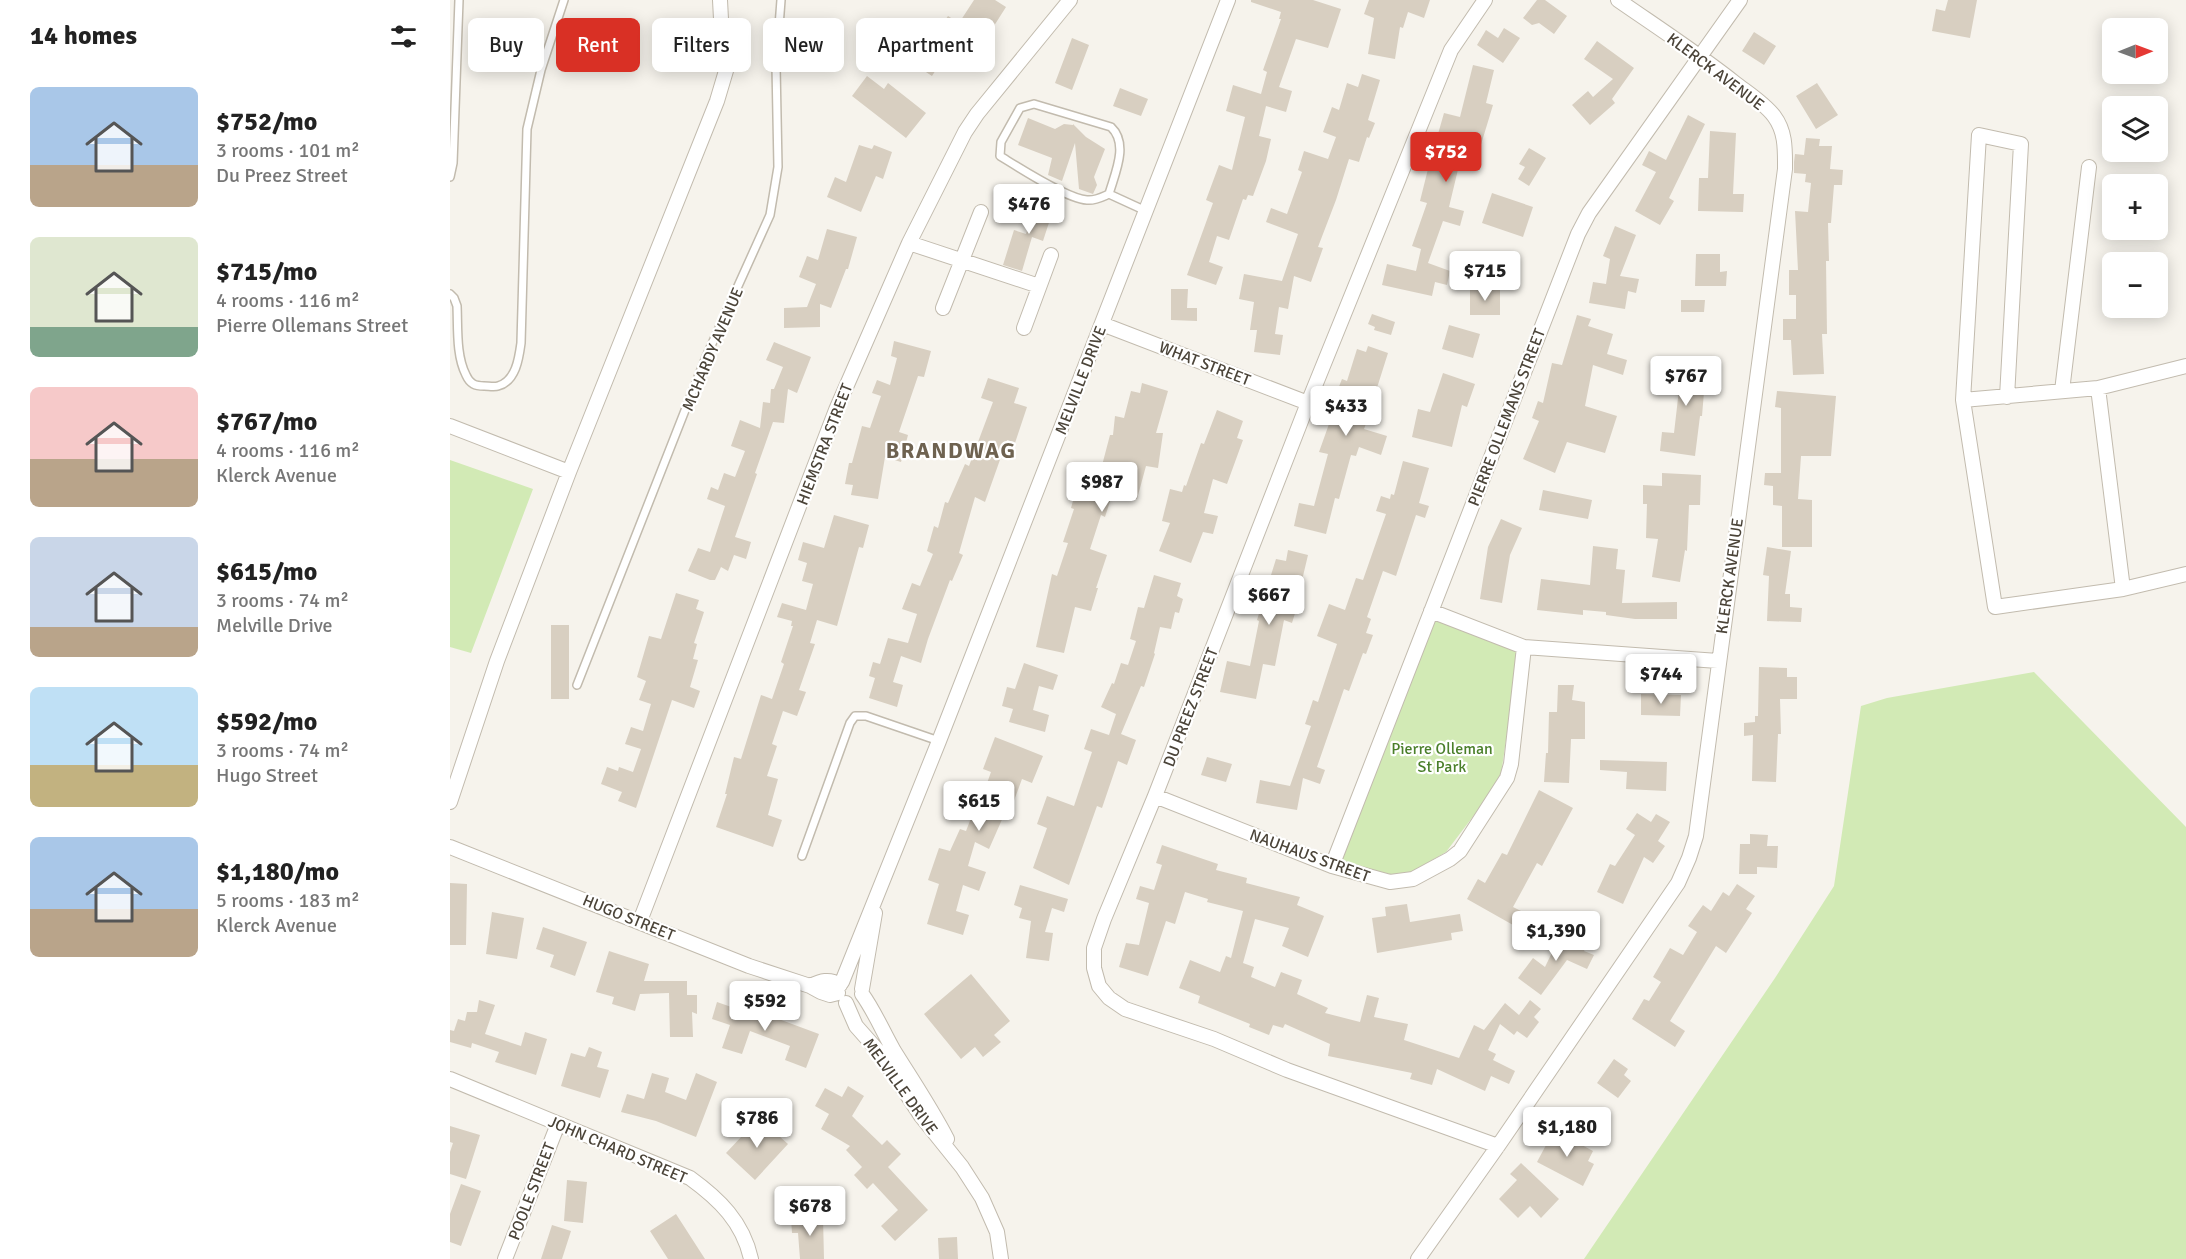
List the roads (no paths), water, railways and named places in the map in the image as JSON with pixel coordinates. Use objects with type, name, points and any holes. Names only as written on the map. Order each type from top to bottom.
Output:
[{"type":"street","points":[[450,802],[497,661],[568,472],[717,101],[728,64],[720,0]]},
{"type":"street","name":"HIEMSTRA STREET","points":[[640,921],[836,410],[909,243],[965,132],[977,114],[1070,0]]},
{"type":"street","name":"MELVILLE DRIVE","points":[[962,1167],[921,1116],[879,1052],[856,1026],[841,991],[1228,0]]},
{"type":"street","name":"DU PREEZ STREET","points":[[1485,0],[1451,50],[1308,403],[1155,796],[1104,919],[1094,948],[1094,968],[1099,986],[1109,998],[1125,1009],[1214,1039],[1298,1074],[1498,1146]]},
{"type":"street","name":"KLERCK AVENUE","points":[[1418,1259],[1498,1146],[1681,875],[1696,836],[1783,181],[1785,146],[1782,132],[1774,116],[1763,105],[1700,56],[1618,0]]},
{"type":"street","name":"PIERRE OLLEMANS STREET","points":[[1332,866],[1578,234],[1589,213],[1740,0]]},
{"type":"street","points":[[2007,397],[2021,144],[1979,135],[1963,400],[1995,607],[2123,589],[2186,574]]},
{"type":"street","points":[[2062,391],[2089,167]]},
{"type":"street","points":[[943,308],[981,212]]},
{"type":"street","points":[[909,243],[1039,286]]},
{"type":"street","points":[[1024,328],[1052,255]]},
{"type":"street","name":"WHAT STREET","points":[[1102,324],[1308,403]]},
{"type":"street","points":[[1963,400],[2098,388],[2186,366]]},
{"type":"street","points":[[2098,388],[2123,589]]},
{"type":"street","points":[[450,426],[568,472]]},
{"type":"street","points":[[1431,610],[1524,647],[1718,661]]},
{"type":"street","name":"NAUHAUS STREET","points":[[1155,796],[1332,866],[1390,882],[1413,879],[1441,864],[1460,850],[1507,778],[1511,764],[1524,647]]},
{"type":"street","points":[[450,773],[497,661]]},
{"type":"street","name":"HUGO STREET","points":[[450,847],[749,966],[830,995],[841,991],[854,979],[858,981],[862,992]]},
{"type":"street","name":"MELVILLE DRIVE","points":[[878,893],[862,992],[982,1198],[997,1232],[1001,1259]]},
{"type":"street","points":[[841,991],[858,1001],[862,992]]},
{"type":"street","name":"JOHN CHARD STREET","points":[[450,1079],[690,1178],[714,1196],[736,1220],[749,1248],[751,1259]]},
{"type":"street","name":"POOLE STREET","points":[[505,1259],[558,1124]]},
{"type":"lane","points":[[450,177],[453,163],[459,0]]},
{"type":"lane","points":[[450,294],[457,306],[460,363],[465,374],[470,383],[478,386],[499,386],[511,377],[518,363],[521,343],[527,129],[538,79],[564,0]]},
{"type":"lane","name":"MCHARDY AVENUE","points":[[577,685],[706,357],[770,215],[778,167],[776,66],[781,0]]},
{"type":"lane","points":[[1034,104],[1111,127],[1120,140],[1120,151],[1109,194],[1097,200],[1078,198],[1036,178],[1000,156],[1001,142],[1020,108],[1034,104]]},
{"type":"lane","points":[[1109,194],[1146,211]]},
{"type":"lane","points":[[802,856],[850,723],[855,716],[866,716],[939,741]]},
{"type":"district","name":"BRANDWAG","points":[[951,450]]},
{"type":"park label","name":"Pierre Olleman St Park","points":[[1442,757]]}]
